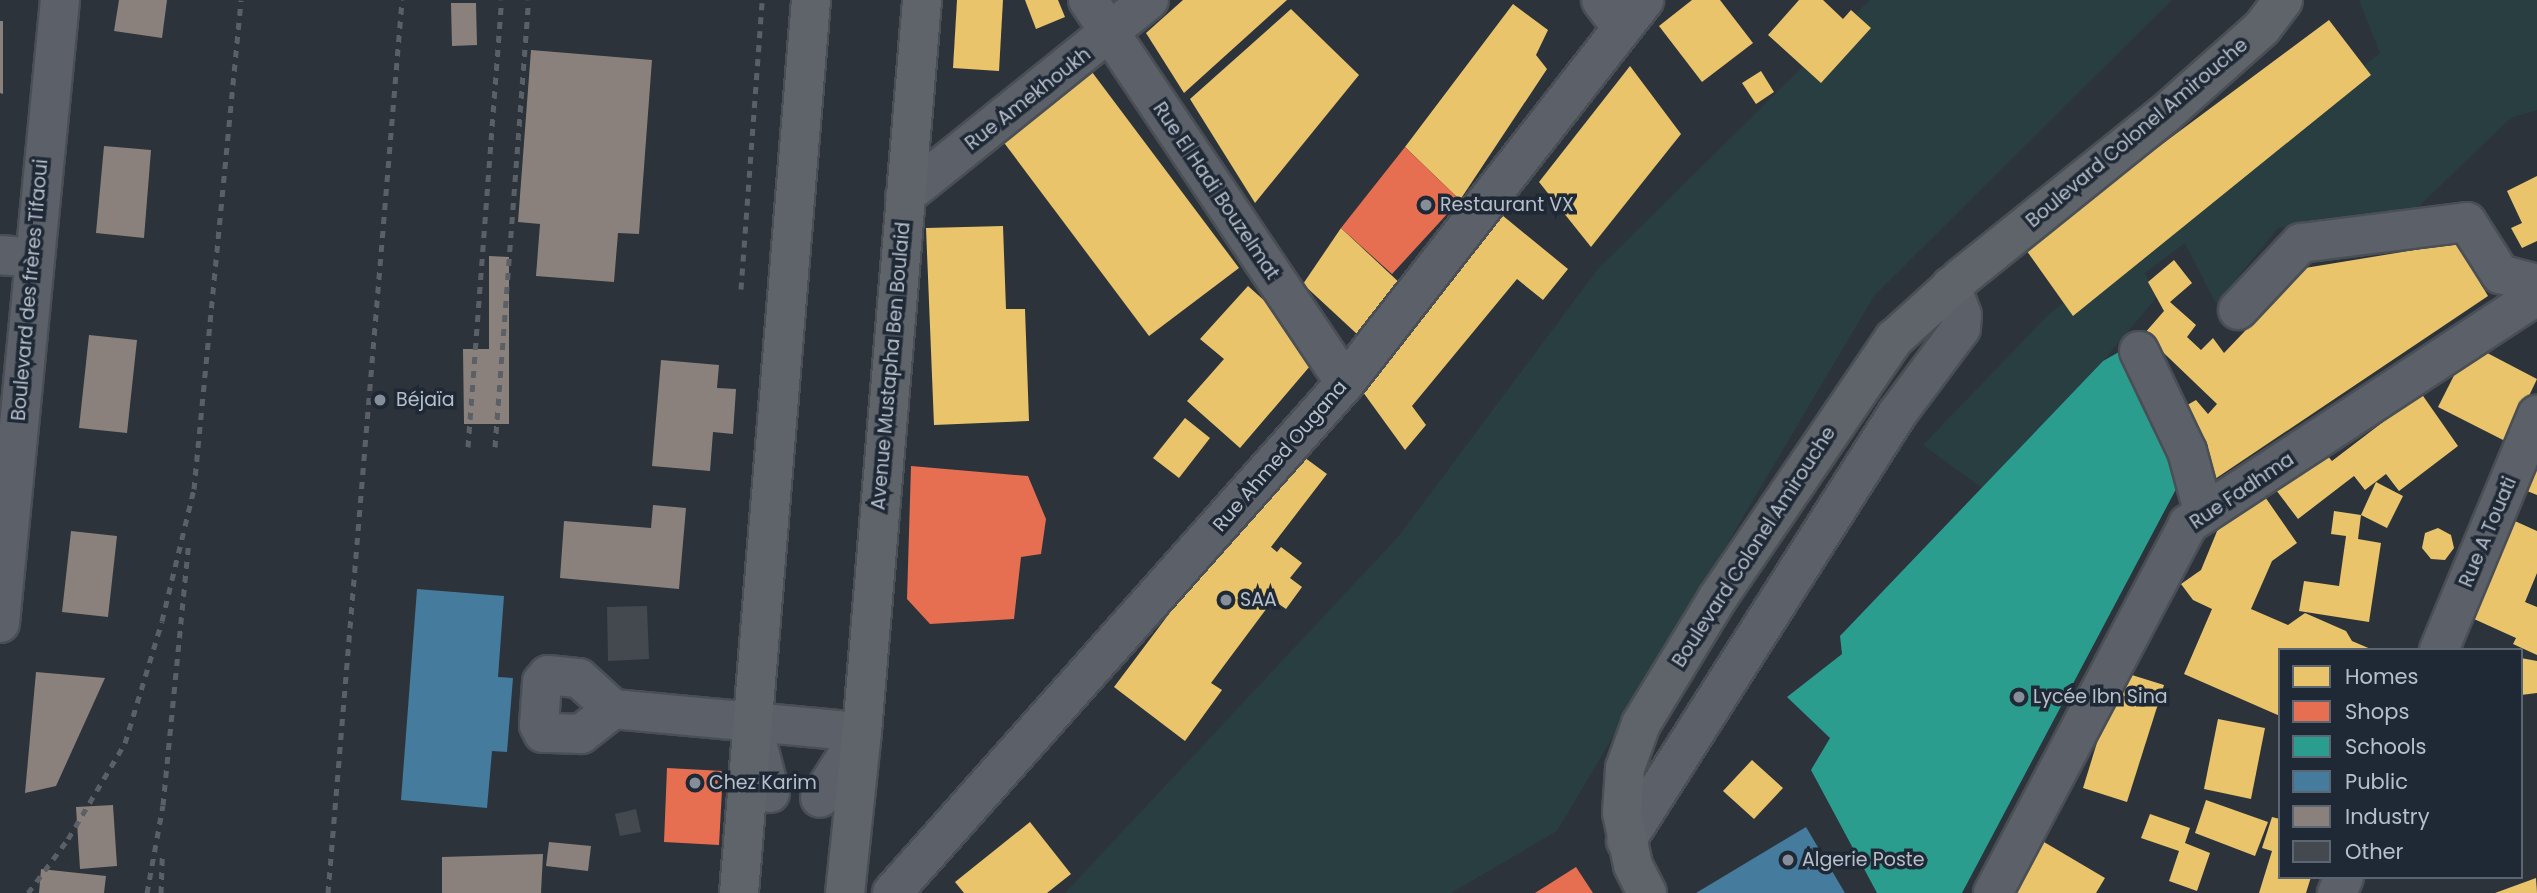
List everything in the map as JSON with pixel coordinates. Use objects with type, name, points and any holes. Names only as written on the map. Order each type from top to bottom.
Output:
[{"type":"main road","points":[[739,893],[811,0]]},
{"type":"main road","name":"Avenue Mustapha Ben Boulaid","points":[[845,893],[862,732],[922,0]]},
{"type":"main road","name":"Boulevard Colonel Amirouche","points":[[1647,893],[1626,841],[1622,791],[1641,724],[1717,599],[1894,339],[1951,286],[2164,115],[2262,28],[2283,0]]},
{"type":"street","name":"Boulevard des frères Tifaoui","points":[[0,623],[16,256],[60,0]]},
{"type":"street","name":"Rue El Hadi Bouzelmat","points":[[1088,0],[1345,383]]},
{"type":"street","name":"Rue Amekhoukh","points":[[905,196],[1111,34],[1149,0]]},
{"type":"street","name":"Rue Ahmed Ougana","points":[[892,893],[1345,383],[1622,9]]},
{"type":"street","points":[[2238,310],[2301,243],[2467,222],[2500,274],[2537,284]]},
{"type":"street","points":[[1626,841],[1897,414],[1961,328],[1962,314],[1951,286]]},
{"type":"street","name":"Rue Fadhma","points":[[1993,893],[2188,524],[2528,314]]},
{"type":"street","points":[[2139,351],[2187,451],[2204,514]]},
{"type":"street","name":"Rue A Touati","points":[[2440,648],[2537,415]]},
{"type":"street","points":[[613,709],[862,732],[820,798]]},
{"type":"street","points":[[752,722],[770,793]]},
{"type":"green space","points":[[1870,0],[2172,0],[1874,296],[1557,831],[1451,893],[1065,893],[1398,537],[1597,270]]},
{"type":"green space","points":[[2359,0],[2537,0],[2537,110],[2511,118],[2418,207],[2278,228],[2216,304],[2185,243],[2145,273],[2157,297],[2103,361],[1982,488],[1923,445],[2048,315],[2380,53]]},
{"type":"building: Homes","points":[[957,0],[1003,0],[999,71],[953,68]]},
{"type":"building: Homes","points":[[1025,0],[1058,0],[1065,17],[1036,29]]},
{"type":"building: Homes","points":[[1183,0],[1287,0],[1184,93],[1146,33]]},
{"type":"building: Homes","points":[[1692,0],[1720,0],[1753,43],[1702,82],[1659,26]]},
{"type":"building: Homes","points":[[1799,0],[1823,0],[1843,19],[1851,10],[1871,28],[1821,83],[1768,35]]},
{"type":"building: Homes","points":[[1513,4],[1548,30],[1536,55],[1547,69],[1460,200],[1405,147]]},
{"type":"building: Homes","points":[[1291,9],[1359,75],[1255,203],[1190,99]]},
{"type":"building: Homes","points":[[2329,20],[2371,75],[2073,316],[2024,247]]},
{"type":"building: Homes","points":[[1630,66],[1681,134],[1591,247],[1539,182]]},
{"type":"building: Homes","points":[[1761,71],[1774,92],[1756,104],[1742,83]]},
{"type":"building: Homes","points":[[1092,72],[1239,268],[1149,336],[1002,140]]},
{"type":"building: Homes","points":[[2537,176],[2537,241],[2522,248],[2511,228],[2522,223],[2507,191]]},
{"type":"building: Homes","points":[[1502,215],[1568,269],[1543,300],[1517,279],[1412,406],[1426,425],[1405,450],[1360,388]]},
{"type":"building: Homes","points":[[1003,226],[1006,309],[1025,309],[1029,421],[934,425],[926,228]]},
{"type":"building: Homes","points":[[1341,228],[1403,286],[1358,335],[1303,284]]},
{"type":"building: Homes","points":[[2457,243],[2488,296],[2209,483],[2173,413],[2196,400],[2208,414],[2217,404],[2144,334],[2164,311],[2148,282],[2174,260],[2192,283],[2170,302],[2196,325],[2187,337],[2201,350],[2213,338],[2224,353],[2305,268]]},
{"type":"building: Homes","points":[[1248,286],[1322,352],[1240,448],[1187,401],[1224,359],[1200,339]]},
{"type":"building: Homes","points":[[2470,344],[2537,379],[2507,442],[2438,407]]},
{"type":"building: Homes","points":[[2421,393],[2458,446],[2399,491],[2386,474],[2365,490],[2354,476],[2298,519],[2276,490],[2325,453],[2332,461]]},
{"type":"building: Homes","points":[[1185,418],[1210,438],[1179,478],[1153,458]]},
{"type":"building: Homes","points":[[1293,449],[1327,474],[1271,547],[1277,552],[1281,547],[1302,563],[1290,578],[1302,587],[1286,609],[1273,600],[1211,683],[1222,690],[1185,741],[1114,687]]},
{"type":"building: Homes","points":[[2537,450],[2537,495],[2522,489]]},
{"type":"building: Homes","points":[[2376,482],[2403,496],[2387,528],[2361,515]]},
{"type":"building: Homes","points":[[2263,494],[2297,543],[2272,561],[2251,609],[2288,625],[2305,613],[2346,631],[2352,641],[2368,648],[2278,648],[2278,715],[2184,674],[2212,609],[2193,600],[2181,584],[2201,570],[2220,524]]},
{"type":"building: Homes","points":[[2334,511],[2361,515],[2358,539],[2381,543],[2369,622],[2299,611],[2304,581],[2339,586],[2346,536],[2331,534]]},
{"type":"building: Homes","points":[[2506,517],[2537,531],[2537,573],[2525,602],[2537,607],[2537,655],[2513,644],[2516,638],[2463,614]]},
{"type":"building: Homes","points":[[2438,528],[2451,535],[2454,548],[2445,560],[2431,559],[2422,548],[2425,533]]},
{"type":"building: Homes","points":[[2523,658],[2537,661],[2537,693],[2523,695]]},
{"type":"building: Homes","points":[[2119,671],[2164,685],[2127,802],[2083,788]]},
{"type":"building: Homes","points":[[2218,719],[2265,728],[2251,799],[2204,789]]},
{"type":"building: Homes","points":[[1752,760],[1783,788],[1754,819],[1723,791]]},
{"type":"building: Homes","points":[[2206,800],[2268,822],[2255,856],[2195,833]]},
{"type":"building: Homes","points":[[2150,814],[2190,828],[2185,843],[2210,853],[2197,891],[2169,881],[2179,851],[2141,838]]},
{"type":"building: Homes","points":[[2272,817],[2278,818],[2278,879],[2310,879],[2306,893],[2259,893],[2272,851],[2262,848]]},
{"type":"building: Homes","points":[[1030,822],[1071,874],[1047,893],[964,893],[955,882]]},
{"type":"building: Homes","points":[[2044,842],[2105,878],[2096,893],[2015,893]]},
{"type":"building: Homes","points":[[2536,878],[2537,893],[2495,893]]},
{"type":"building: Shops","points":[[1405,147],[1460,200],[1392,274],[1341,228]]},
{"type":"building: Shops","points":[[911,466],[1028,476],[1046,519],[1041,554],[1021,557],[1014,619],[930,624],[907,599]]},
{"type":"building: Shops","points":[[667,768],[723,771],[719,845],[664,842]]},
{"type":"building: Shops","points":[[1576,867],[1593,893],[1535,893]]},
{"type":"building: Schools","points":[[2119,352],[2151,400],[2183,476],[1962,893],[1877,893],[1811,770],[1830,738],[1787,697],[1842,654],[1840,636],[2103,361]]},
{"type":"building: Public","points":[[417,589],[504,596],[498,677],[513,678],[507,752],[492,751],[487,808],[401,800]]},
{"type":"building: Public","name":"Algerie Poste","points":[[1806,827],[1845,893],[1696,893]]},
{"type":"building: Industry","points":[[119,0],[167,0],[162,38],[114,31]]},
{"type":"building: Industry","points":[[451,3],[476,3],[477,45],[452,46]]},
{"type":"building: Industry","points":[[0,21],[3,21],[3,94],[0,93]]},
{"type":"building: Industry","points":[[531,50],[652,60],[639,234],[618,233],[614,282],[536,276],[540,224],[518,222]]},
{"type":"building: Industry","points":[[104,146],[151,150],[144,238],[96,233]]},
{"type":"building: Industry","points":[[489,256],[509,257],[509,424],[464,424],[463,349],[489,349]]},
{"type":"building: Industry","points":[[89,335],[137,340],[127,433],[79,428]]},
{"type":"building: Industry","points":[[661,360],[719,365],[717,388],[736,389],[733,434],[713,432],[710,471],[652,466]]},
{"type":"building: Industry","points":[[653,505],[686,508],[679,589],[560,578],[564,521],[651,528]]},
{"type":"building: Industry","points":[[71,531],[117,536],[108,617],[62,612]]},
{"type":"building: Industry","points":[[36,672],[105,678],[56,786],[25,793]]},
{"type":"building: Industry","points":[[113,805],[117,866],[80,869],[76,807]]},
{"type":"building: Industry","points":[[549,842],[591,846],[588,871],[546,866]]},
{"type":"building: Industry","points":[[543,854],[541,893],[442,893],[442,857]]},
{"type":"building: Industry","points":[[41,869],[106,876],[104,893],[39,893]]},
{"type":"building: Other","points":[[647,606],[649,659],[608,661],[607,607]]},
{"type":"building: Other","points":[[636,809],[641,832],[620,836],[615,814]]},
{"type":"railway","points":[[28,893],[68,839],[125,743],[162,621],[194,489],[241,0]]},
{"type":"railway","points":[[328,893],[402,0]]},
{"type":"railway","points":[[468,447],[502,0]]},
{"type":"railway","points":[[495,447],[529,0]]},
{"type":"railway","points":[[741,289],[762,0]]},
{"type":"railway","points":[[147,893],[163,805],[189,541]]},
{"type":"railway","points":[[161,893],[162,855]]},
{"type":"place","name":"Restaurant VX","points":[[1426,205]]},
{"type":"place","name":"Béjaïa","points":[[380,400]]},
{"type":"place","name":"SAA","points":[[1226,600]]},
{"type":"place","name":"Lycée Ibn Sina","points":[[2019,697]]},
{"type":"place","name":"Chez Karim","points":[[695,783]]},
{"type":"place","name":"Algerie Poste","points":[[1788,860]]}]
